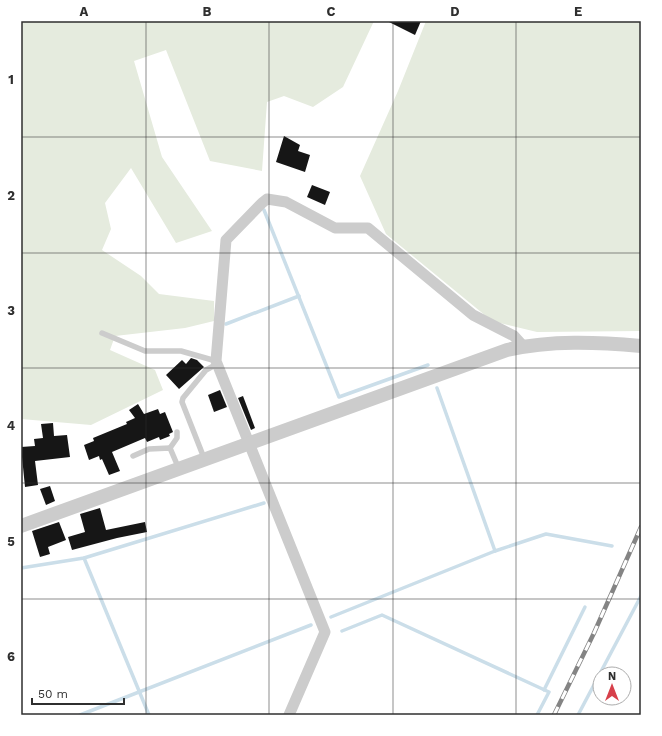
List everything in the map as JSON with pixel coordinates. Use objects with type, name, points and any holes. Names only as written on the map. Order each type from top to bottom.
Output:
[{"type":"street","points":[[288,715],[325,632],[216,362],[226,240],[268,199],[286,202],[335,228],[368,228],[473,315],[514,336],[523,346]]},
{"type":"street","points":[[21,526],[205,461],[507,350],[523,346],[569,342],[641,346]]},
{"type":"lane","points":[[102,333],[146,351],[181,351],[216,362]]},
{"type":"lane","points":[[205,461],[182,402],[183,398],[206,370],[216,362]]},
{"type":"lane","points":[[170,448],[177,438],[177,432]]},
{"type":"lane","points":[[133,456],[149,448],[170,448]]},
{"type":"lane","points":[[170,448],[179,470]]},
{"type":"shaded area","points":[[21,21],[374,21],[343,87],[313,107],[284,96],[267,102],[262,171],[210,161],[166,50],[134,61],[162,157],[212,231],[176,243],[131,168],[105,203],[111,229],[102,250],[141,276],[159,294],[214,301],[214,321],[185,328],[115,336],[110,350],[155,370],[163,390],[91,425],[21,419]]},
{"type":"shaded area","points":[[426,21],[641,21],[641,331],[537,332],[492,321],[386,234],[360,176],[398,91]]},
{"type":"building","points":[[387,21],[421,21],[415,35]]},
{"type":"building","points":[[284,136],[300,145],[298,151],[310,155],[305,172],[276,162]]},
{"type":"building","points":[[312,185],[330,192],[325,205],[307,197]]},
{"type":"building","points":[[191,358],[197,360],[204,367],[179,389],[166,375],[182,360],[186,364]]},
{"type":"building","points":[[220,390],[227,407],[214,412],[208,395]]},
{"type":"building","points":[[243,396],[255,428],[251,430],[238,398]]},
{"type":"building","points":[[138,404],[144,414],[158,409],[160,414],[165,412],[173,432],[169,434],[170,436],[160,440],[159,437],[147,442],[145,438],[112,452],[120,471],[109,475],[102,459],[100,460],[99,456],[89,460],[84,445],[94,441],[93,438],[127,424],[126,422],[135,418],[129,410]]},
{"type":"building","points":[[53,423],[54,436],[67,435],[70,457],[35,461],[38,485],[25,487],[21,447],[35,446],[34,439],[43,438],[41,424]]},
{"type":"building","points":[[50,486],[55,501],[46,505],[40,489]]},
{"type":"building","points":[[100,508],[106,530],[145,522],[147,532],[72,550],[68,537],[85,532],[80,514]]},
{"type":"building","points":[[59,522],[66,540],[48,547],[50,554],[40,557],[32,531]]},
{"type":"waterway","points":[[264,210],[339,397],[428,365]]},
{"type":"waterway","points":[[226,324],[299,296]]},
{"type":"waterway","points":[[437,388],[495,551]]},
{"type":"waterway","points":[[21,568],[84,558],[264,503]]},
{"type":"waterway","points":[[331,617],[495,551],[546,534],[612,546]]},
{"type":"waterway","points":[[84,558],[149,715]]},
{"type":"waterway","points":[[578,715],[641,596]]},
{"type":"waterway","points":[[544,690],[585,607]]},
{"type":"waterway","points":[[342,631],[382,615],[549,692],[537,715]]},
{"type":"waterway","points":[[80,715],[311,625]]},
{"type":"railway","points":[[554,715],[594,633],[641,527]]}]
